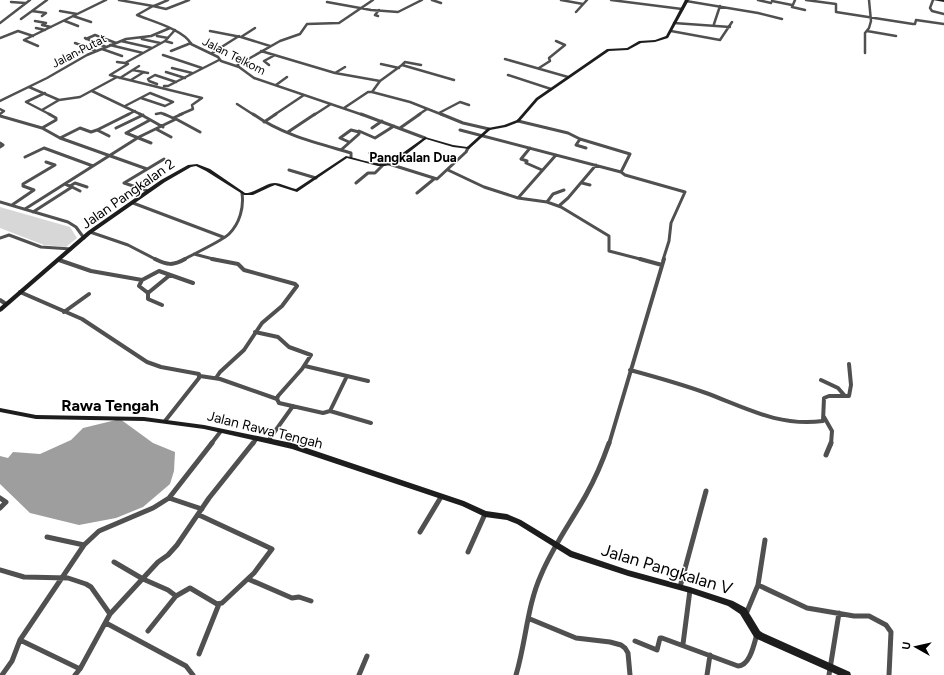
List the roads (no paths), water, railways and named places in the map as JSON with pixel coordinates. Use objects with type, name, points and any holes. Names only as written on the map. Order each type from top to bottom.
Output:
[{"type":"street","points":[[0,23],[30,0]]},
{"type":"street","points":[[21,19],[47,0]]},
{"type":"street","points":[[38,46],[24,41],[106,0]]},
{"type":"street","points":[[119,0],[137,2],[166,9],[189,0]]},
{"type":"street","points":[[137,2],[142,0]]},
{"type":"street","points":[[153,6],[168,0]]},
{"type":"street","points":[[236,66],[261,50],[300,34],[307,24],[334,24],[344,20],[373,0]]},
{"type":"street","points":[[327,2],[399,12],[422,0]]},
{"type":"street","points":[[432,0],[441,3]]},
{"type":"street","points":[[559,4],[561,0],[583,4]]},
{"type":"street","points":[[576,12],[587,0]]},
{"type":"street","points":[[611,0],[682,9]]},
{"type":"street","points":[[706,5],[707,0]]},
{"type":"street","points":[[758,0],[792,5],[792,7],[805,10]]},
{"type":"street","points":[[792,5],[795,0]]},
{"type":"street","points":[[806,0],[834,4]]},
{"type":"street","points":[[834,0],[834,4],[837,6],[836,12],[870,16],[914,24],[916,20],[944,24]]},
{"type":"street","points":[[865,53],[865,35],[871,20],[869,0]]},
{"type":"street","points":[[944,2],[934,0],[930,8],[932,11],[944,14]]},
{"type":"street","points":[[344,108],[368,92],[372,92],[410,102],[463,123],[488,129],[505,126],[518,121],[531,105],[550,89],[608,50],[626,50],[636,44],[667,37],[687,1],[760,13],[782,19]]},
{"type":"street","points":[[11,2],[26,3]]},
{"type":"street","name":"Jalan Telkom","points":[[153,6],[137,15],[175,30],[189,38],[191,43],[218,57],[219,60],[240,68],[248,76],[382,121],[425,138]]},
{"type":"street","points":[[714,24],[720,6]]},
{"type":"street","points":[[378,16],[375,15],[379,10]]},
{"type":"street","points":[[32,11],[46,13],[42,16]]},
{"type":"street","points":[[60,11],[77,14]]},
{"type":"street","points":[[73,16],[91,22]]},
{"type":"street","points":[[35,21],[46,23],[42,25],[51,27]]},
{"type":"street","points":[[64,21],[78,26]]},
{"type":"street","points":[[671,31],[720,40],[732,22]]},
{"type":"street","points":[[674,23],[730,27]]},
{"type":"street","points":[[36,28],[46,30]]},
{"type":"street","name":"Jalan Putat","points":[[0,101],[78,59],[110,45],[131,38],[151,36],[170,28]]},
{"type":"street","points":[[212,53],[255,28]]},
{"type":"street","points":[[35,32],[42,29]]},
{"type":"street","points":[[25,209],[139,137],[193,109],[192,105],[202,98],[110,74],[128,64],[134,58],[165,41],[175,30]]},
{"type":"street","points":[[210,31],[240,36],[271,46]]},
{"type":"street","points":[[867,31],[896,36]]},
{"type":"street","points":[[0,38],[18,32],[34,36]]},
{"type":"street","points":[[167,32],[172,33]]},
{"type":"street","points":[[107,47],[85,39],[95,35],[116,43]]},
{"type":"street","points":[[157,36],[168,38]]},
{"type":"street","points":[[142,39],[161,43]]},
{"type":"street","points":[[121,41],[152,48]]},
{"type":"street","points":[[165,41],[172,43]]},
{"type":"street","points":[[539,68],[550,61],[549,58],[565,46],[556,41]]},
{"type":"street","points":[[75,43],[96,52]]},
{"type":"street","points":[[171,51],[191,43]]},
{"type":"street","points":[[110,45],[143,53]]},
{"type":"street","points":[[64,60],[87,48]]},
{"type":"street","points":[[102,49],[122,56],[117,60],[128,64]]},
{"type":"street","points":[[149,50],[154,52]]},
{"type":"street","points":[[261,50],[275,56],[335,73],[380,81]]},
{"type":"street","points":[[163,55],[202,68]]},
{"type":"street","points":[[127,56],[134,58]]},
{"type":"street","points":[[269,65],[264,61],[275,56]]},
{"type":"street","points":[[506,59],[568,77]]},
{"type":"street","points":[[176,82],[155,75],[148,79],[150,82],[167,86],[176,82],[185,78],[219,60]]},
{"type":"street","points":[[372,92],[380,81],[407,62],[420,65]]},
{"type":"street","points":[[381,64],[399,68]]},
{"type":"street","points":[[42,110],[59,100],[76,98],[92,91],[140,66],[135,65]]},
{"type":"street","points":[[402,66],[454,80]]},
{"type":"street","points":[[335,73],[345,67]]},
{"type":"street","points":[[172,68],[192,73]]},
{"type":"street","points":[[133,70],[148,73]]},
{"type":"street","points":[[131,80],[144,72]]},
{"type":"street","points":[[166,72],[185,78]]},
{"type":"street","points":[[508,75],[550,89]]},
{"type":"street","points":[[276,85],[287,77]]},
{"type":"street","points":[[28,87],[59,100]]},
{"type":"street","points":[[92,91],[135,111],[162,126]]},
{"type":"street","points":[[42,128],[57,119],[26,102],[45,93]]},
{"type":"street","points":[[124,106],[151,93],[173,102],[165,106],[141,98]]},
{"type":"street","points":[[264,122],[304,95]]},
{"type":"street","points":[[438,113],[460,102],[469,105]]},
{"type":"street","points":[[237,104],[264,122],[312,142],[351,153],[351,157]]},
{"type":"street","points":[[288,132],[331,104]]},
{"type":"street","points":[[0,109],[4,111],[0,115],[42,128],[60,138],[147,169]]},
{"type":"street","points":[[400,128],[427,109]]},
{"type":"street","points":[[60,138],[80,128],[91,132],[97,130],[135,111]]},
{"type":"street","points":[[156,114],[161,113],[200,132]]},
{"type":"street","points":[[116,128],[143,115]]},
{"type":"street","points":[[150,120],[126,132],[151,143]]},
{"type":"street","points":[[372,128],[382,121]]},
{"type":"street","points":[[518,121],[568,133],[580,139],[630,154],[621,172]]},
{"type":"street","points":[[348,128],[361,131],[362,134],[375,138],[394,126]]},
{"type":"street","points":[[156,129],[171,137]]},
{"type":"street","points":[[417,194],[448,170],[488,129]]},
{"type":"street","points":[[97,130],[110,136]]},
{"type":"street","points":[[341,150],[350,142],[359,132],[350,130],[340,138],[350,142]]},
{"type":"street","points":[[460,130],[596,165],[621,172],[634,178],[685,192],[671,223],[669,241],[609,444],[587,494],[555,545],[540,576],[531,607],[523,651],[516,675]]},
{"type":"street","points":[[356,182],[368,173],[375,173],[383,166],[390,164],[425,138],[453,146],[468,148]]},
{"type":"street","points":[[580,139],[576,145],[586,148]]},
{"type":"street","points":[[0,143],[3,145],[0,148]]},
{"type":"street","points":[[25,157],[44,148],[93,166]]},
{"type":"street","points":[[530,148],[521,159],[527,161],[526,163],[542,170]]},
{"type":"street","points":[[370,153],[382,157],[382,161],[434,180]]},
{"type":"street","points":[[518,198],[556,155]]},
{"type":"street","points":[[90,232],[128,245],[166,265],[171,265],[180,262],[229,234],[238,222],[243,202],[242,193],[251,194],[275,184],[297,191],[345,158],[351,157],[383,166]]},
{"type":"street","points":[[148,192],[124,183],[164,159]]},
{"type":"street","points":[[12,205],[34,190],[22,186],[23,184],[55,165],[46,162]]},
{"type":"street","name":"Jalan Pangkalan 2","points":[[0,310],[90,232],[181,170],[193,164],[208,170],[242,193]]},
{"type":"street","points":[[560,205],[582,183],[596,165]]},
{"type":"street","points":[[289,170],[316,178]]},
{"type":"street","points":[[448,170],[473,180],[484,188],[518,198],[547,202],[560,207],[609,236],[609,251],[662,265]]},
{"type":"street","points":[[33,212],[75,183],[87,187]]},
{"type":"street","points":[[582,183],[590,185]]},
{"type":"street","points":[[65,184],[80,191]]},
{"type":"street","points":[[547,202],[553,194],[564,190]]},
{"type":"street","points":[[0,202],[68,222],[76,228],[84,238]]},
{"type":"street","points":[[133,203],[223,237]]},
{"type":"street","points":[[0,238],[7,235],[41,247],[71,248]]},
{"type":"street","points":[[194,254],[238,264],[244,270],[296,285],[296,288],[289,298],[262,323],[244,350],[220,372],[216,378]]},
{"type":"street","points":[[59,260],[91,271],[142,280]]},
{"type":"street","points":[[148,293],[139,286],[142,280],[157,271],[193,283]]},
{"type":"street","points":[[148,293],[170,275]]},
{"type":"street","points":[[20,292],[64,312],[82,318],[98,331],[147,362],[161,367],[216,378],[277,399],[279,403],[323,413],[330,411],[371,423]]},
{"type":"street","points":[[148,293],[148,299],[162,305]]},
{"type":"street","points":[[64,312],[89,294]]},
{"type":"street","points":[[0,300],[6,304]]},
{"type":"street","points":[[255,332],[278,337],[281,343],[290,348],[311,355],[311,358],[305,366],[277,399]]},
{"type":"street","points":[[305,366],[368,381]]},
{"type":"street","points":[[630,370],[705,393],[745,409],[787,422],[816,423],[823,421],[824,398],[829,396],[850,395],[849,367]]},
{"type":"street","points":[[165,421],[200,376]]},
{"type":"street","points":[[330,411],[347,376]]},
{"type":"street","points":[[822,380],[838,388],[845,396]]},
{"type":"street","points":[[268,441],[292,406]]},
{"type":"street","name":"Jalan Rawa Tengah","points":[[0,410],[36,417],[165,421],[257,438],[308,451],[464,504],[485,514],[507,517],[519,522],[555,545]]},
{"type":"street","points":[[824,417],[832,426],[833,438],[826,455]]},
{"type":"street","points":[[2,675],[12,661],[20,640],[84,545],[98,531],[153,508],[169,498],[221,431]]},
{"type":"street","points":[[75,675],[80,669],[110,614],[158,562],[168,555],[177,545],[215,491],[257,438]]},
{"type":"street","points":[[680,587],[706,491]]},
{"type":"street","points":[[420,532],[441,497]]},
{"type":"street","points":[[0,498],[6,502],[0,508]]},
{"type":"street","points":[[169,498],[202,509]]},
{"type":"street","points":[[199,514],[272,549],[248,580],[219,604],[199,654]]},
{"type":"street","points":[[468,552],[485,514]]},
{"type":"street","points":[[47,537],[84,545]]},
{"type":"street","points":[[746,614],[758,585],[765,540]]},
{"type":"street","name":"Jalan Pangkalan V","points":[[555,545],[570,554],[588,561],[730,603],[746,614],[757,634]]},
{"type":"street","points":[[114,562],[143,579],[168,590],[176,596]]},
{"type":"street","points":[[0,570],[24,577],[63,578],[86,584],[91,587],[110,614]]},
{"type":"street","points":[[248,580],[292,598],[299,597],[311,601]]},
{"type":"street","points":[[758,585],[807,608],[854,616],[869,616],[886,625],[890,628],[889,675]]},
{"type":"street","points":[[148,631],[176,596],[190,588],[219,604]]},
{"type":"street","points":[[683,644],[690,590]]},
{"type":"street","points":[[829,671],[836,640],[839,613]]},
{"type":"street","points":[[530,619],[581,639],[600,641],[622,646],[628,655],[630,675]]},
{"type":"street","points":[[106,623],[186,666],[193,675]]},
{"type":"street","points":[[635,641],[655,650],[658,649],[661,638],[683,644],[738,666],[742,666],[747,662],[757,634],[829,671],[847,675]]},
{"type":"street","points":[[20,640],[80,669]]},
{"type":"street","points":[[707,675],[710,655]]},
{"type":"street","points":[[359,675],[366,656]]},
{"type":"district","name":"Pangkalan Dua","points":[[413,157]]},
{"type":"district","name":"Rawa Tengah","points":[[110,405]]}]
